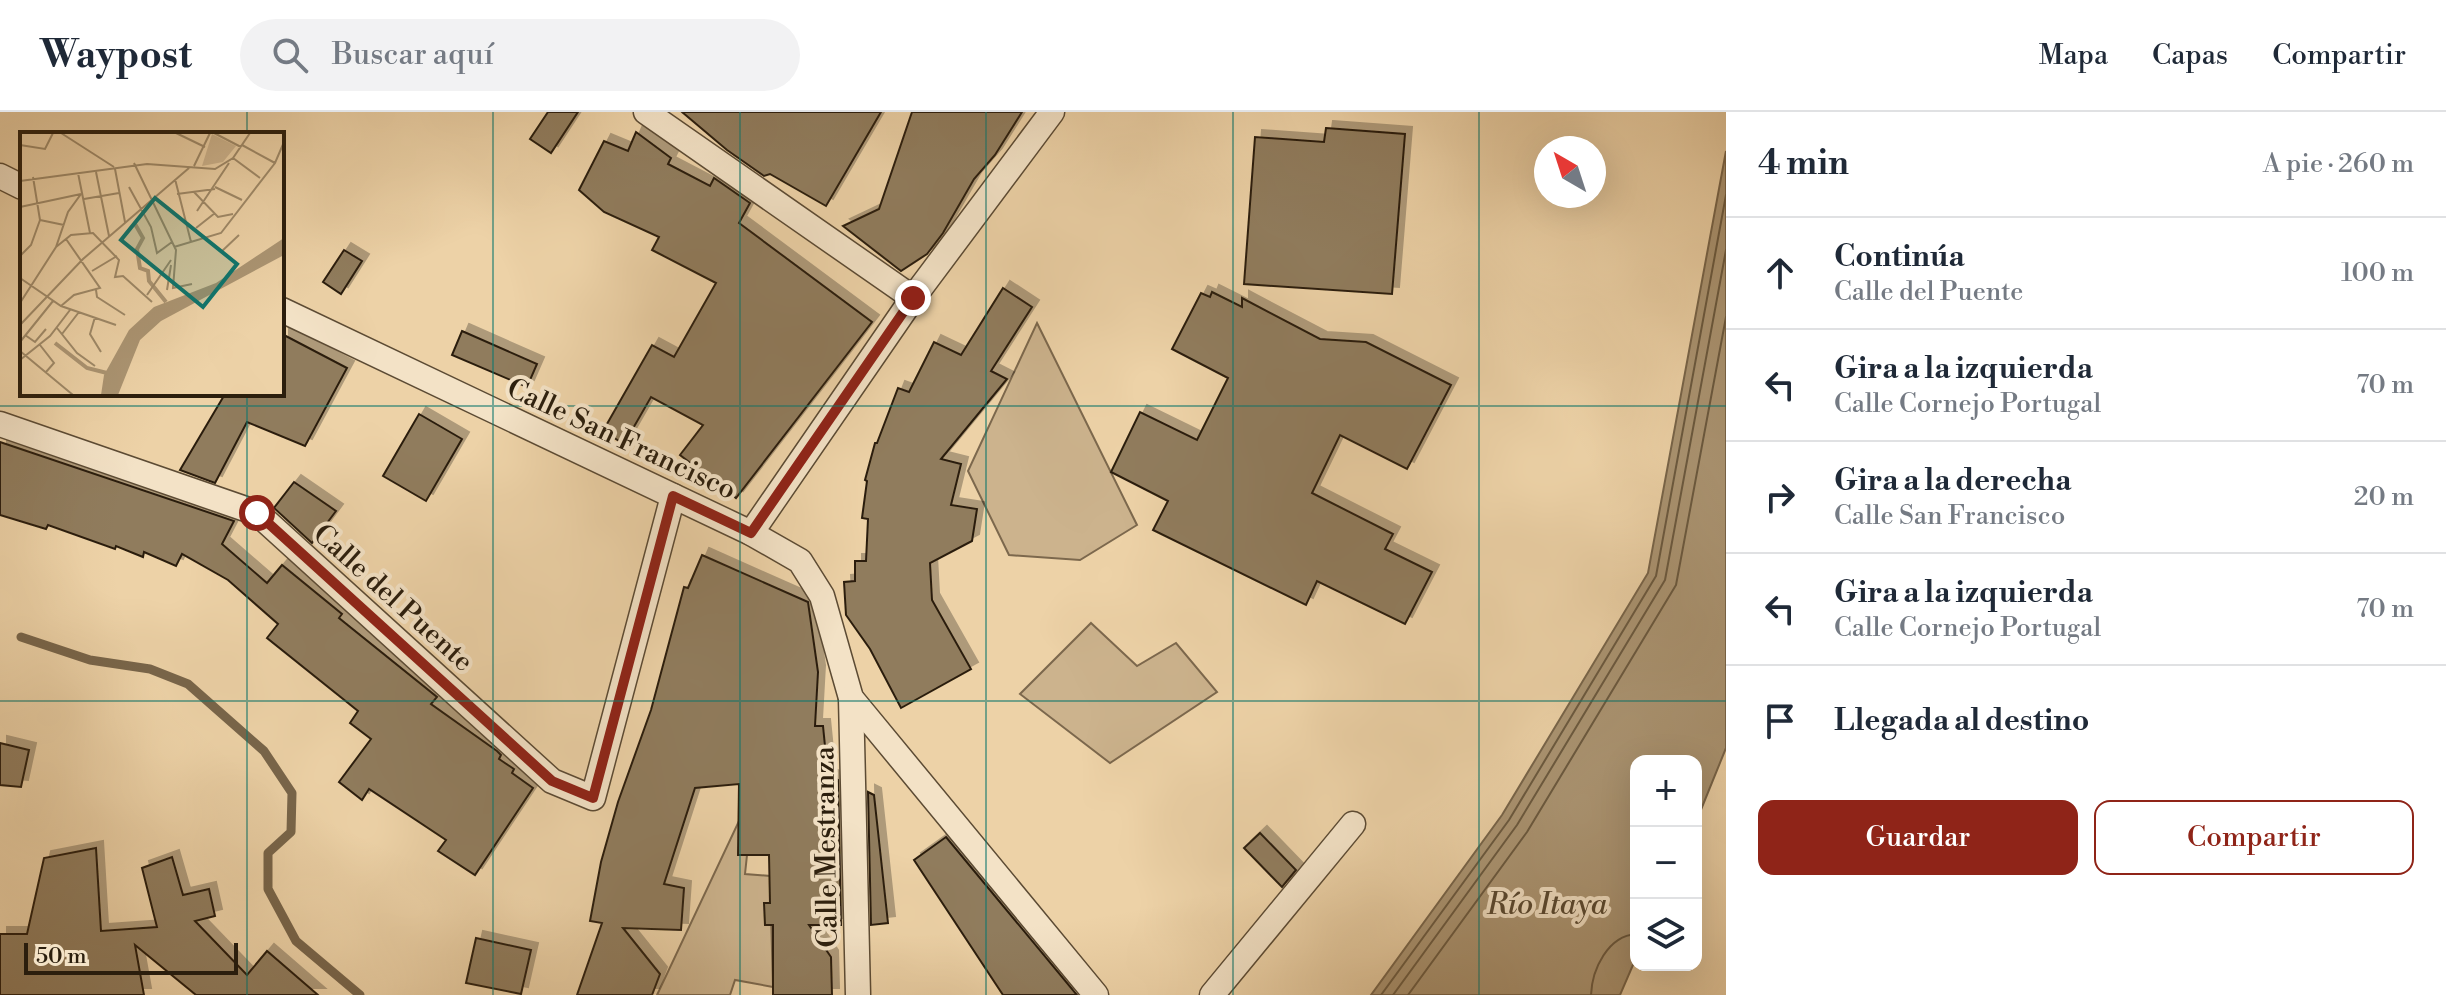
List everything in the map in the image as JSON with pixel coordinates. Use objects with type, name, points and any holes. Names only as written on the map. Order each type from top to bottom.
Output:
[{"type":"street","points":[[646,112],[913,298]]},
{"type":"street","points":[[751,533],[913,298],[1052,112]]},
{"type":"street","points":[[0,176],[20,186]]},
{"type":"street","name":"Calle San Francisco","points":[[284,311],[751,533],[800,561],[822,596],[851,698],[1096,995]]},
{"type":"street","name":"Calle del Puente","points":[[0,424],[257,513],[552,781],[593,798],[673,496]]},
{"type":"street","name":"Calle Mestranza","points":[[851,698],[858,995]]},
{"type":"street","points":[[1212,995],[1353,824]]},
{"type":"shaded area","points":[[1037,323],[1137,525],[1080,560],[1009,555],[968,471]]},
{"type":"shaded area","points":[[1091,623],[1137,666],[1176,643],[1217,692],[1110,763],[1020,694]]},
{"type":"shaded area","points":[[739,821],[747,855],[745,874],[770,876],[773,987],[735,980],[730,995],[657,995]]},
{"type":"water","name":"Río Itaya","points":[[1726,151],[1726,748],[1702,807],[1702,755],[1630,755],[1630,971],[1620,995],[1371,995],[1502,815],[1648,573]]},
{"type":"building","points":[[548,112],[578,112],[551,153],[530,139]]},
{"type":"building","points":[[682,112],[881,112],[826,206],[770,174],[764,176]]},
{"type":"building","points":[[912,112],[1022,112],[995,155],[974,179],[943,233],[927,254],[901,271],[843,226],[879,209]]},
{"type":"building","points":[[1326,128],[1405,134],[1392,294],[1244,284],[1255,137],[1324,142]]},
{"type":"building","points":[[636,132],[671,158],[668,164],[710,186],[714,178],[750,203],[739,223],[872,322],[736,498],[680,455],[703,425],[651,397],[624,444],[603,431],[652,345],[674,357],[716,283],[652,250],[659,237],[604,212],[579,190],[604,141],[628,151]]},
{"type":"building","points":[[344,250],[362,261],[341,294],[323,282]]},
{"type":"building","points":[[1003,288],[1032,307],[991,371],[1007,379],[941,459],[961,464],[951,505],[977,509],[972,541],[930,563],[932,600],[971,669],[901,708],[870,649],[846,615],[844,582],[855,581],[855,561],[866,561],[868,519],[862,518],[865,480],[875,443],[898,388],[909,392],[934,342],[961,355]]},
{"type":"building","points":[[1212,292],[1242,307],[1242,298],[1320,339],[1366,342],[1451,385],[1407,469],[1340,435],[1312,493],[1393,534],[1385,549],[1432,572],[1405,624],[1317,581],[1306,605],[1153,530],[1168,501],[1111,472],[1140,412],[1197,440],[1228,378],[1172,349],[1201,293],[1210,297]]},
{"type":"building","points":[[462,331],[537,364],[527,387],[452,355]]},
{"type":"building","points":[[284,335],[347,368],[305,446],[247,422],[215,483],[180,470],[224,396],[284,396]]},
{"type":"building","points":[[419,414],[462,439],[426,501],[383,476]]},
{"type":"building","points":[[0,442],[234,521],[222,544],[267,583],[282,565],[342,614],[339,618],[437,697],[431,704],[497,751],[501,755],[499,759],[514,769],[512,773],[533,788],[475,875],[438,851],[446,840],[369,789],[362,800],[339,782],[371,739],[350,723],[358,711],[267,638],[278,624],[228,580],[182,554],[176,566],[144,552],[143,557],[48,525],[46,529],[0,515]]},
{"type":"building","points":[[294,482],[336,511],[312,543],[274,508]]},
{"type":"building","points":[[702,555],[808,602],[818,672],[815,726],[823,726],[828,776],[838,780],[841,925],[809,925],[831,957],[832,995],[773,995],[773,925],[765,925],[764,903],[770,903],[769,855],[738,855],[739,784],[695,788],[664,884],[684,888],[681,930],[623,928],[660,974],[652,995],[577,995],[602,923],[590,921],[601,862],[618,802],[651,710],[684,587],[688,588]]},
{"type":"building","points":[[0,743],[29,750],[21,787],[0,785]]},
{"type":"building","points":[[868,792],[874,795],[888,923],[871,925]]},
{"type":"building","points":[[1260,833],[1296,870],[1282,887],[1244,848]]},
{"type":"building","points":[[946,837],[1077,995],[1003,995],[914,860]]},
{"type":"building","points":[[96,848],[101,931],[157,927],[142,868],[172,857],[183,895],[209,889],[215,916],[195,921],[247,975],[267,951],[318,995],[196,995],[135,945],[144,995],[0,995],[0,934],[27,934],[44,858]]},
{"type":"building","points":[[476,938],[531,950],[521,994],[466,983]]},
{"type":"waterway","points":[[21,637],[90,660],[150,669],[188,684],[264,751],[292,793],[291,832],[268,853],[268,889],[296,941],[360,995]]},
{"type":"route","points":[[257,513],[552,781],[593,798],[673,496],[751,533],[913,298]]}]
